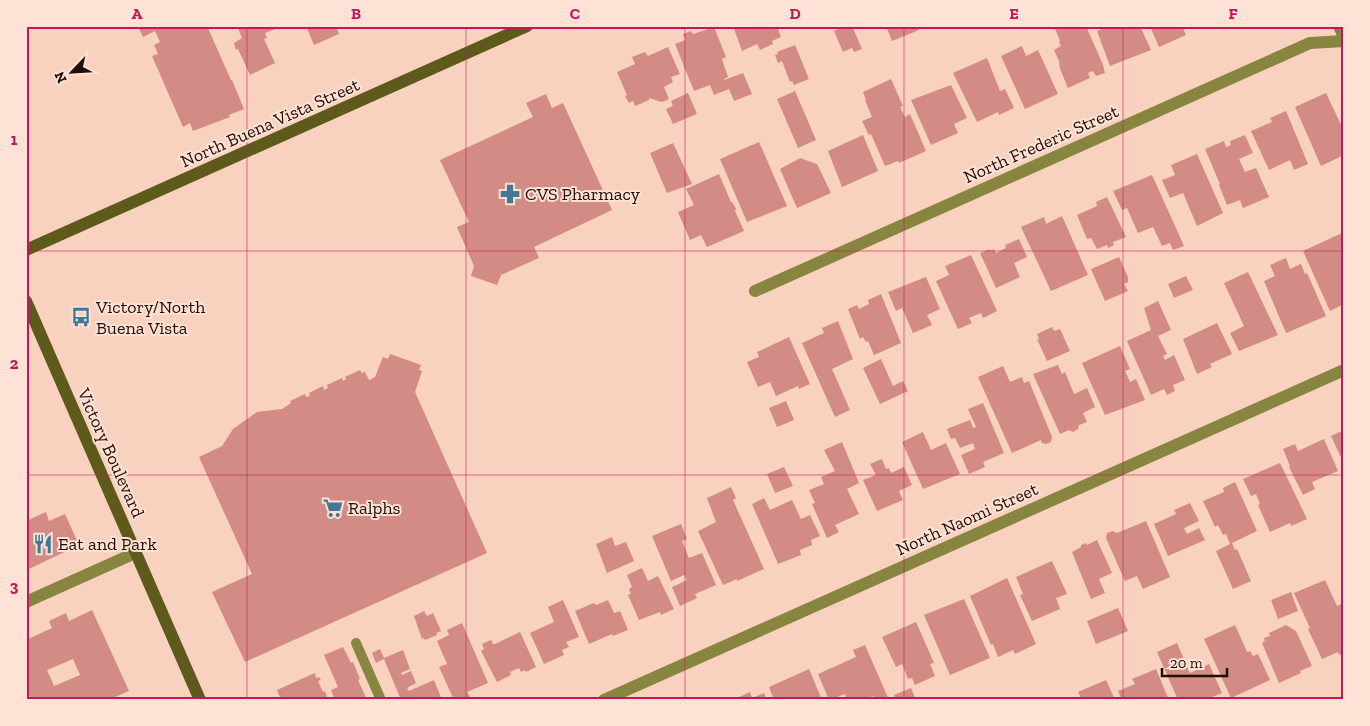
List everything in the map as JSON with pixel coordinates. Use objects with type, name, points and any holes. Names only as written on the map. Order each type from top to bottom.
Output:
[{"type":"main road","name":"North Buena Vista Street","points":[[26,250],[527,26]]},
{"type":"main road","name":"Victory Boulevard","points":[[26,302],[200,700]]},
{"type":"street","points":[[1339,26],[1344,39]]},
{"type":"street","name":"North Frederic Street","points":[[755,291],[1310,43],[1344,39]]},
{"type":"street","name":"North Naomi Street","points":[[604,700],[1344,370]]},
{"type":"street","points":[[26,602],[135,553]]},
{"type":"lane","points":[[356,644],[381,700]]},
{"type":"building","points":[[138,26],[207,26],[244,109],[229,115],[230,117],[193,131],[190,123],[183,127],[152,56],[158,54],[154,45],[160,42],[155,31],[143,37]]},
{"type":"building","points":[[237,26],[274,26],[275,29],[265,33],[267,38],[264,39],[275,63],[250,75],[234,43],[242,38]]},
{"type":"building","points":[[306,26],[336,26],[339,34],[314,45]]},
{"type":"building","points":[[733,26],[777,26],[781,37],[772,41],[773,44],[760,50],[757,44],[742,51]]},
{"type":"building","points":[[845,26],[852,26],[862,49],[854,52],[852,48],[843,52],[834,31]]},
{"type":"building","points":[[886,26],[917,26],[919,30],[892,41]]},
{"type":"building","points":[[1054,26],[1086,26],[1105,73],[1096,76],[1093,71],[1088,73],[1090,78],[1068,88],[1054,50],[1061,46]]},
{"type":"building","points":[[1108,26],[1140,26],[1151,50],[1110,66],[1097,31]]},
{"type":"building","points":[[1150,26],[1182,26],[1186,35],[1159,47]]},
{"type":"building","points":[[714,27],[726,57],[722,59],[728,77],[724,80],[743,73],[752,94],[734,101],[729,89],[714,95],[710,85],[694,91],[675,44],[685,40],[683,34],[691,31],[693,34]]},
{"type":"building","points":[[795,45],[809,79],[794,85],[792,81],[790,82],[782,61],[778,63],[775,55],[778,54],[777,52]]},
{"type":"building","points":[[1022,46],[1026,56],[1038,50],[1058,94],[1025,109],[1001,56]]},
{"type":"building","points":[[668,47],[680,74],[671,77],[673,82],[664,87],[669,99],[662,102],[649,98],[649,100],[635,106],[633,101],[629,103],[617,72],[635,64],[632,57],[645,52],[648,56]]},
{"type":"building","points":[[987,58],[1000,91],[1005,89],[1014,108],[999,115],[998,112],[977,122],[953,73]]},
{"type":"building","points":[[891,79],[903,106],[900,107],[905,117],[910,114],[926,151],[899,163],[898,161],[885,166],[871,134],[869,135],[862,121],[872,117],[863,92]]},
{"type":"building","points":[[951,85],[967,118],[954,124],[958,133],[931,145],[911,100]]},
{"type":"building","points":[[795,91],[816,140],[798,148],[777,99]]},
{"type":"building","points":[[688,93],[697,114],[673,124],[666,109],[673,106],[671,101]]},
{"type":"building","points":[[1326,93],[1344,131],[1344,155],[1321,166],[1295,107]]},
{"type":"building","points":[[546,94],[552,108],[563,103],[612,210],[534,247],[539,258],[501,275],[497,285],[471,276],[474,266],[457,227],[469,222],[440,160],[533,117],[526,103]]},
{"type":"building","points":[[1286,111],[1308,164],[1294,170],[1290,160],[1269,170],[1251,131],[1272,122],[1270,118]]},
{"type":"building","points":[[863,135],[878,171],[842,187],[828,151]]},
{"type":"building","points":[[1245,135],[1253,153],[1239,159],[1245,172],[1256,168],[1269,197],[1243,208],[1240,200],[1227,205],[1205,149],[1224,141],[1226,147],[1231,145],[1230,141]]},
{"type":"building","points":[[759,142],[787,206],[747,222],[720,159]]},
{"type":"building","points":[[673,143],[692,184],[667,193],[650,153]]},
{"type":"building","points":[[1197,154],[1223,213],[1197,226],[1183,193],[1170,198],[1162,180],[1175,175],[1171,165]]},
{"type":"building","points":[[800,158],[817,164],[831,193],[797,208],[780,169]]},
{"type":"building","points":[[719,174],[736,209],[735,211],[744,231],[707,247],[701,235],[690,240],[678,212],[694,205],[686,189]]},
{"type":"building","points":[[1152,175],[1184,246],[1173,250],[1170,243],[1162,246],[1153,227],[1138,233],[1127,208],[1122,210],[1113,191]]},
{"type":"building","points":[[1107,197],[1126,237],[1113,242],[1114,245],[1108,248],[1107,245],[1097,249],[1091,238],[1087,239],[1077,215],[1097,206],[1096,202]]},
{"type":"building","points":[[1062,216],[1088,275],[1051,291],[1021,227],[1044,217],[1046,224]]},
{"type":"building","points":[[1342,233],[1344,236],[1344,304],[1330,311],[1303,251]]},
{"type":"building","points":[[1019,239],[1027,257],[1014,263],[1020,277],[996,288],[980,253],[994,249],[996,253],[1006,248],[1005,245]]},
{"type":"building","points":[[971,255],[997,311],[983,318],[981,313],[969,318],[972,323],[958,329],[936,281],[949,275],[945,266]]},
{"type":"building","points":[[1119,257],[1128,277],[1128,282],[1124,284],[1128,291],[1105,301],[1091,269]]},
{"type":"building","points":[[1286,258],[1290,269],[1301,264],[1305,274],[1307,273],[1326,316],[1286,333],[1264,281],[1275,276],[1270,265]]},
{"type":"building","points":[[1248,272],[1278,335],[1239,351],[1230,333],[1244,326],[1224,283]]},
{"type":"building","points":[[1186,276],[1193,290],[1174,298],[1168,284]]},
{"type":"building","points":[[926,277],[940,309],[927,315],[932,325],[913,333],[902,308],[896,311],[888,292]]},
{"type":"building","points":[[881,294],[901,343],[874,355],[868,341],[866,342],[863,337],[860,339],[848,309],[857,305],[859,309],[869,304],[868,300]]},
{"type":"building","points":[[1158,301],[1171,330],[1158,336],[1167,354],[1163,356],[1165,360],[1174,355],[1185,380],[1173,385],[1175,391],[1167,395],[1164,389],[1151,395],[1127,341],[1151,330],[1144,308]]},
{"type":"building","points":[[838,321],[853,359],[832,369],[850,410],[835,417],[802,343],[824,333],[822,328]]},
{"type":"building","points":[[1217,323],[1232,354],[1210,364],[1212,367],[1197,374],[1183,339]]},
{"type":"building","points":[[1052,327],[1054,331],[1060,329],[1070,351],[1047,361],[1037,339],[1039,339],[1037,334]]},
{"type":"building","points":[[789,337],[810,384],[799,389],[798,386],[776,396],[770,382],[758,387],[747,362],[759,357],[757,352]]},
{"type":"building","points":[[1120,346],[1130,369],[1125,371],[1130,382],[1136,379],[1145,400],[1105,415],[1082,363]]},
{"type":"building","points":[[390,354],[421,365],[419,370],[422,371],[415,392],[487,553],[245,662],[212,592],[252,574],[199,457],[222,446],[233,429],[257,412],[282,409],[291,403],[290,401],[305,394],[306,397],[310,396],[309,393],[323,386],[324,390],[328,388],[327,385],[342,378],[343,381],[346,379],[345,377],[360,370],[362,373],[365,372],[369,380],[375,377],[383,357],[388,359]]},
{"type":"building","points":[[881,359],[893,386],[903,381],[908,391],[880,404],[863,368]]},
{"type":"building","points":[[1058,365],[1062,374],[1065,372],[1074,394],[1087,388],[1095,407],[1083,413],[1087,422],[1079,425],[1078,429],[1073,432],[1069,430],[1060,434],[1033,374]]},
{"type":"building","points":[[1003,366],[1010,382],[1022,377],[1024,383],[1029,381],[1052,437],[1051,442],[1046,444],[1042,443],[1041,440],[1012,453],[978,377]]},
{"type":"building","points":[[786,401],[794,420],[777,427],[769,408]]},
{"type":"building","points":[[983,403],[1004,453],[983,462],[985,467],[969,474],[961,455],[975,449],[973,443],[960,448],[955,438],[951,439],[947,429],[970,420],[973,428],[976,427],[968,409]]},
{"type":"building","points":[[1342,431],[1344,433],[1344,464],[1331,436]]},
{"type":"building","points":[[923,432],[931,450],[946,443],[960,474],[923,489],[902,442]]},
{"type":"building","points":[[1324,439],[1338,471],[1312,482],[1315,489],[1303,495],[1289,467],[1283,449],[1295,444],[1298,451]]},
{"type":"building","points":[[842,442],[859,483],[847,489],[859,514],[835,525],[839,532],[827,538],[812,504],[815,503],[809,490],[824,484],[821,477],[835,471],[824,450]]},
{"type":"building","points":[[882,459],[886,469],[889,468],[891,473],[904,467],[912,485],[899,491],[903,500],[877,511],[863,480],[876,475],[870,464]]},
{"type":"building","points":[[1280,463],[1307,519],[1291,526],[1290,523],[1270,532],[1258,505],[1260,504],[1256,494],[1251,496],[1243,479]]},
{"type":"building","points":[[784,467],[793,486],[775,493],[767,474]]},
{"type":"building","points":[[1235,482],[1257,531],[1232,543],[1235,550],[1237,549],[1251,581],[1233,589],[1216,551],[1230,544],[1226,534],[1223,535],[1218,525],[1215,527],[1203,501],[1224,492],[1223,488]]},
{"type":"building","points":[[731,487],[736,498],[733,500],[764,569],[723,585],[698,531],[716,522],[707,498]]},
{"type":"building","points":[[764,498],[770,510],[792,500],[801,519],[810,515],[820,536],[811,540],[812,545],[800,550],[801,555],[778,564],[752,504]]},
{"type":"building","points":[[1190,503],[1199,521],[1184,528],[1187,534],[1199,528],[1205,540],[1168,556],[1154,524],[1176,514],[1174,510]]},
{"type":"building","points":[[46,512],[49,521],[65,514],[79,545],[29,569],[26,564],[26,521]]},
{"type":"building","points":[[1146,521],[1170,577],[1143,589],[1137,576],[1125,581],[1106,538],[1107,533],[1113,531],[1117,533]]},
{"type":"building","points":[[681,524],[687,539],[682,541],[689,558],[702,553],[716,585],[695,594],[697,598],[680,606],[672,587],[687,580],[684,575],[671,581],[652,536]]},
{"type":"building","points":[[612,537],[615,546],[626,542],[634,561],[607,573],[596,544]]},
{"type":"building","points":[[1097,540],[1112,573],[1099,579],[1105,593],[1091,599],[1072,552],[1081,547],[1081,545],[1086,543],[1087,545]]},
{"type":"building","points":[[1052,561],[1067,594],[1056,598],[1060,609],[1032,621],[1020,595],[1023,594],[1016,577]]},
{"type":"building","points":[[642,568],[648,581],[658,576],[674,609],[661,615],[660,612],[639,620],[628,595],[631,594],[629,589],[632,587],[627,575]]},
{"type":"building","points":[[1007,578],[1036,644],[1015,654],[1013,650],[998,657],[970,596]]},
{"type":"building","points":[[1325,580],[1337,606],[1344,603],[1344,653],[1339,655],[1338,652],[1322,659],[1294,593]]},
{"type":"building","points":[[1291,592],[1298,611],[1278,619],[1271,600]]},
{"type":"building","points":[[964,599],[990,658],[950,675],[924,615]]},
{"type":"building","points":[[563,600],[579,637],[566,642],[569,647],[562,650],[564,655],[544,664],[530,633],[554,622],[548,607]]},
{"type":"building","points":[[608,600],[614,613],[620,611],[628,630],[613,636],[612,634],[589,644],[575,611],[594,603],[596,605]]},
{"type":"building","points":[[1118,608],[1128,631],[1096,644],[1087,621]]},
{"type":"building","points":[[92,610],[129,691],[108,700],[31,700],[26,689],[26,640],[52,628],[49,621],[66,613],[69,621]],"holes":[[[73,659],[80,675],[54,686],[47,670]]]},
{"type":"building","points":[[424,611],[427,616],[433,613],[441,631],[436,633],[437,635],[425,640],[424,638],[422,639],[414,616]]},
{"type":"building","points":[[916,622],[934,663],[930,664],[935,676],[915,685],[912,678],[908,679],[902,664],[896,667],[882,637]]},
{"type":"building","points":[[462,623],[488,683],[467,692],[470,697],[463,700],[454,700],[439,667],[447,664],[437,641],[449,635],[447,630]]},
{"type":"building","points":[[1235,625],[1247,652],[1250,651],[1253,656],[1258,654],[1270,680],[1231,698],[1204,639]]},
{"type":"building","points":[[1286,625],[1296,631],[1312,666],[1279,683],[1262,643],[1265,641],[1264,638],[1270,636],[1269,633]]},
{"type":"building","points":[[520,632],[536,667],[526,672],[525,670],[521,672],[519,668],[510,672],[511,675],[497,682],[481,651],[484,649],[482,644],[491,640],[495,644]]},
{"type":"building","points":[[1177,643],[1190,673],[1209,664],[1222,693],[1210,698],[1211,700],[1178,700],[1157,652]]},
{"type":"building","points":[[865,645],[889,700],[874,700],[873,696],[863,700],[847,700],[845,694],[829,700],[818,674],[856,657],[853,650]]},
{"type":"building","points":[[343,647],[351,663],[353,662],[360,679],[358,680],[367,700],[335,700],[331,690],[338,687],[324,655]]},
{"type":"building","points":[[380,649],[384,658],[403,650],[410,669],[401,673],[402,675],[411,671],[416,683],[407,688],[409,691],[434,680],[442,700],[401,700],[384,659],[376,663],[372,653]]},
{"type":"building","points":[[809,669],[822,700],[774,700],[769,687]]},
{"type":"building","points":[[1156,669],[1169,700],[1122,700],[1118,691],[1135,684],[1132,679]]},
{"type":"building","points":[[315,673],[316,678],[319,677],[321,680],[318,681],[323,692],[325,691],[328,700],[281,700],[277,690]]},
{"type":"building","points":[[1106,680],[1115,700],[1082,700],[1078,692]]},
{"type":"building","points":[[911,688],[916,700],[896,700],[894,695]]},
{"type":"building","points":[[750,692],[752,698],[764,693],[767,700],[740,700],[739,697]]},
{"type":"place","name":"CVS Pharmacy","points":[[510,194]]},
{"type":"place","name":"Victory/North Buena Vista","points":[[81,317]]},
{"type":"place","name":"Ralphs","points":[[333,508]]},
{"type":"place","name":"Eat and Park","points":[[43,544]]}]
